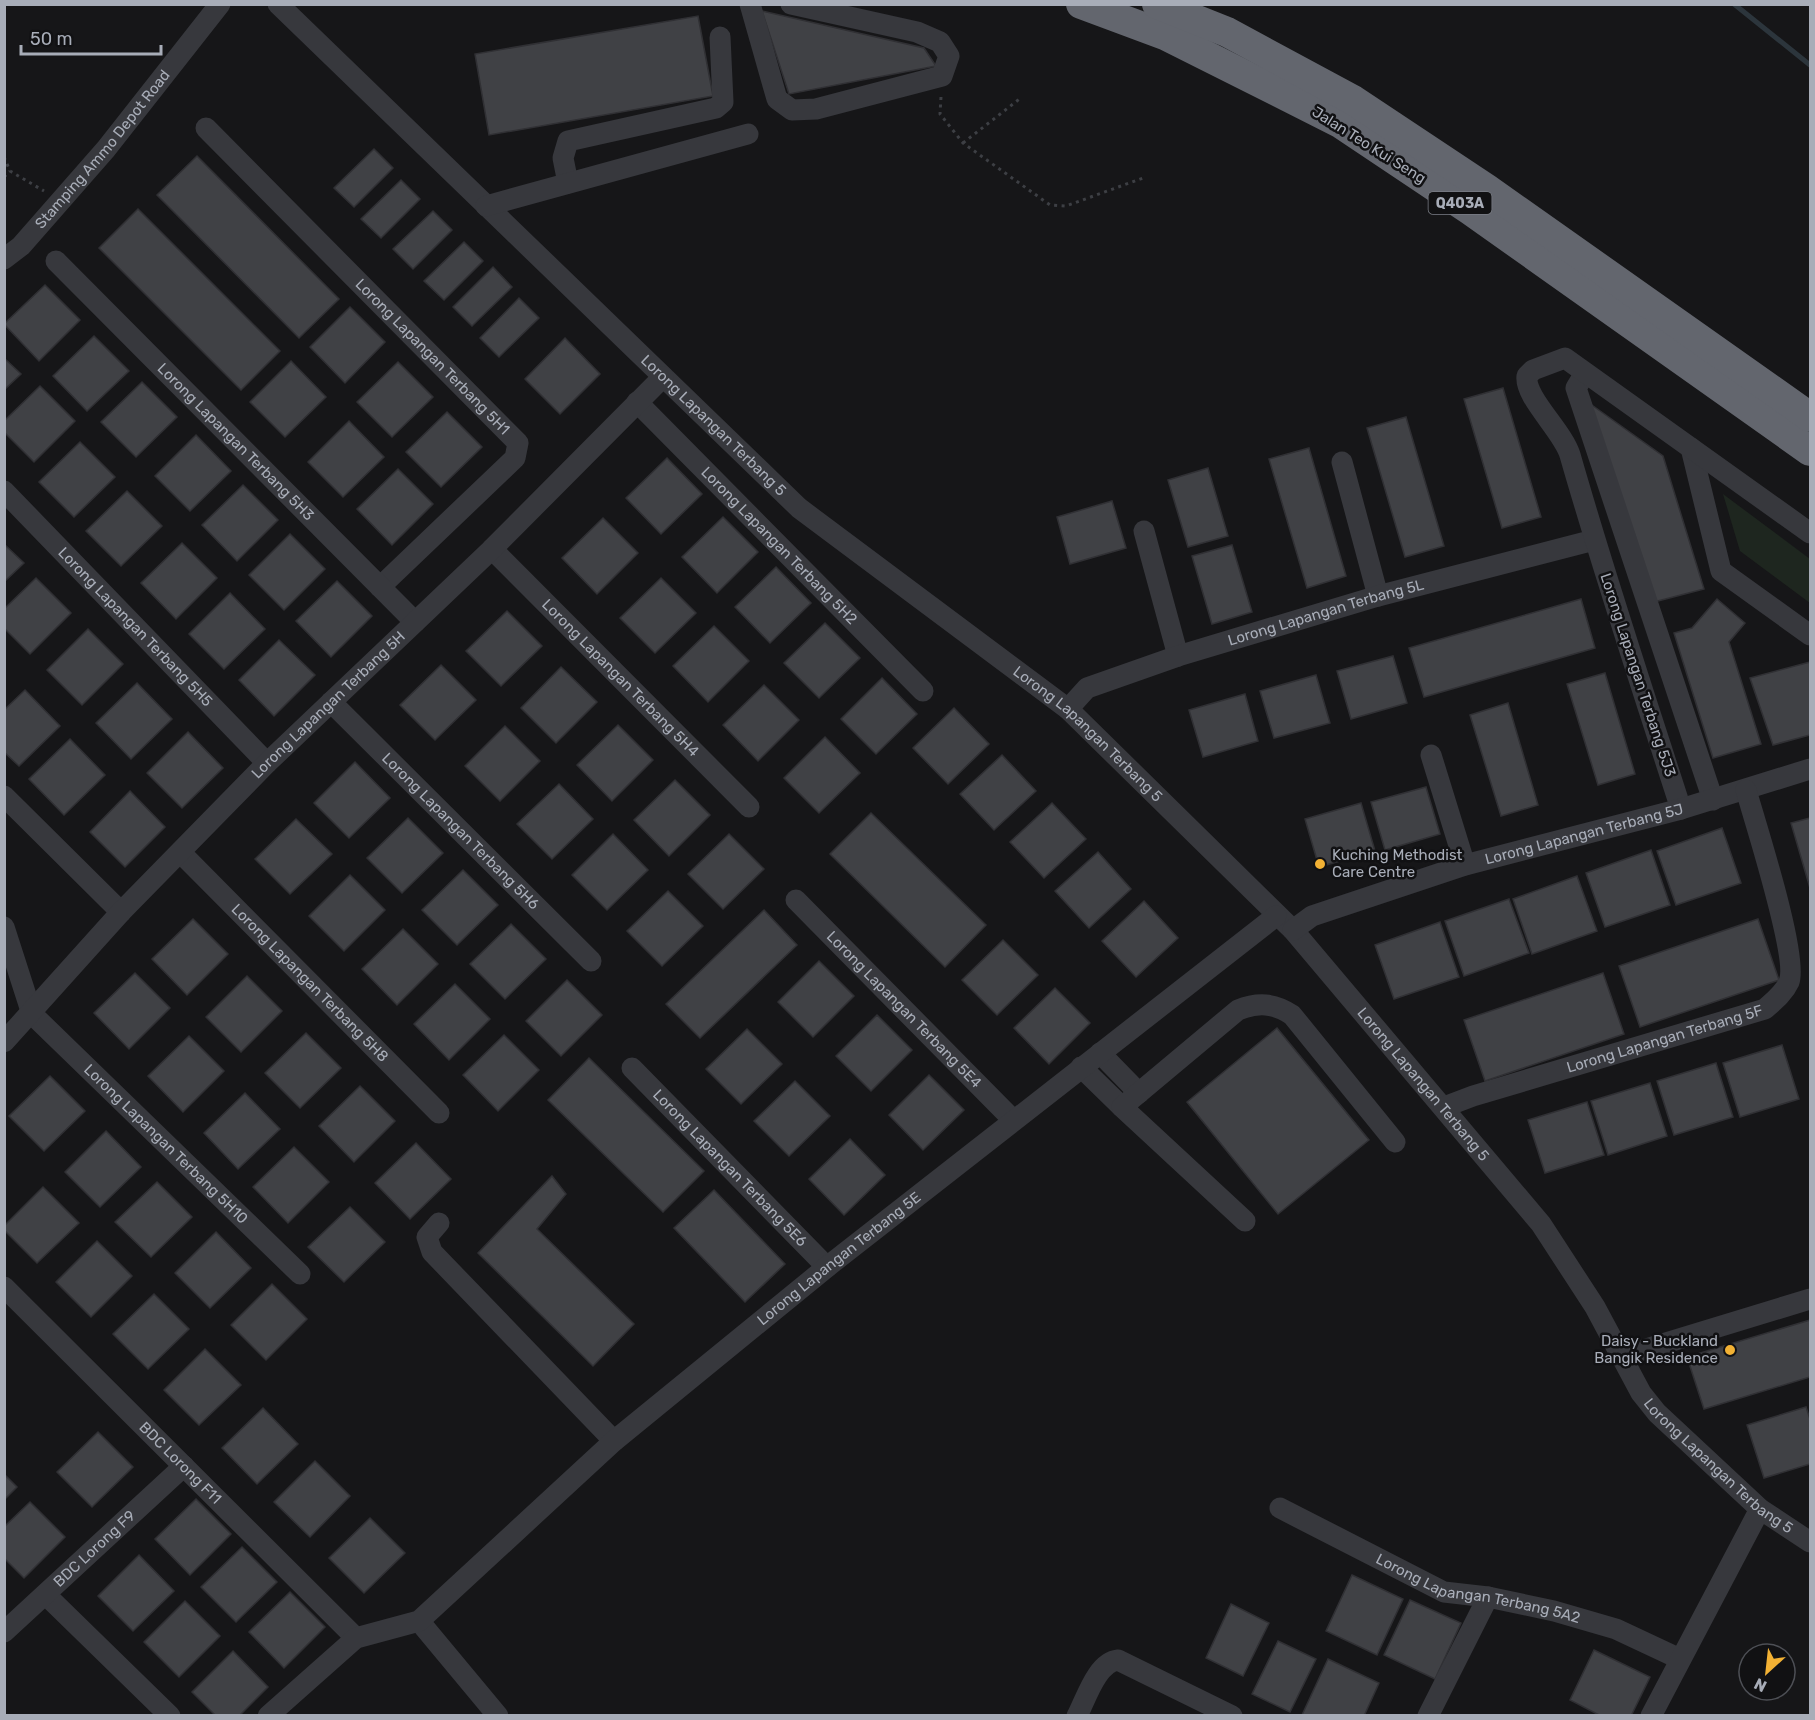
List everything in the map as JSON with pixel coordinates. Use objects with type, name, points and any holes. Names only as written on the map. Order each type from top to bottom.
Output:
[{"type":"highway","name":"Jalan Teo Kui Seng","points":[[1081,4],[1167,36],[1340,123],[1470,210],[1810,451]]},
{"type":"highway","name":"Jalan Teo Kui Seng","points":[[1156,4],[1227,32],[1353,100],[1496,195],[1810,417]]},
{"type":"street","name":"Stamping Ammo Depot Road","points":[[4,259],[21,246],[61,201],[220,4]]},
{"type":"street","name":"Lorong Lapangan Terbang 5","points":[[278,4],[799,508],[1068,709],[1293,930],[1541,1224],[1623,1356],[1641,1393],[1657,1413],[1760,1509],[1810,1542]]},
{"type":"street","points":[[750,4],[777,99],[792,110],[816,109],[942,76],[950,56],[940,42],[917,32],[791,4]]},
{"type":"street","points":[[567,183],[563,158],[568,141],[716,108],[723,102],[720,37]]},
{"type":"street","name":"Lorong Lapangan Terbang 5H1","points":[[206,128],[518,443],[515,458],[380,587]]},
{"type":"street","points":[[486,206],[748,134]]},
{"type":"street","name":"Lorong Lapangan Terbang 5H3","points":[[56,261],[415,622]]},
{"type":"street","name":"Lorong Lapangan Terbang 5J3","points":[[1585,373],[1565,358],[1533,369],[1527,376],[1529,388],[1567,445],[1594,540],[1681,809]]},
{"type":"street","points":[[1713,800],[1576,388],[1585,373],[1810,532]]},
{"type":"street","name":"Lorong Lapangan Terbang 5H","points":[[4,1042],[32,1014],[121,912],[267,763],[492,549],[663,377]]},
{"type":"street","name":"Lorong Lapangan Terbang 5H2","points":[[637,402],[923,691]]},
{"type":"street","points":[[1691,448],[1720,571],[1810,635]]},
{"type":"street","points":[[1342,462],[1378,596]]},
{"type":"street","name":"Lorong Lapangan Terbang 5H5","points":[[4,491],[267,763]]},
{"type":"street","points":[[1144,531],[1178,656]]},
{"type":"street","name":"Lorong Lapangan Terbang 5L","points":[[1068,709],[1087,688],[1178,656],[1378,596],[1594,540]]},
{"type":"street","name":"Lorong Lapangan Terbang 5H4","points":[[492,549],[749,807]]},
{"type":"street","name":"Lorong Lapangan Terbang 5H6","points":[[331,702],[591,961]]},
{"type":"street","points":[[1431,755],[1465,865]]},
{"type":"street","name":"Lorong Lapangan Terbang 5J","points":[[1293,930],[1312,916],[1465,865],[1681,809],[1810,769]]},
{"type":"street","name":"Lorong Lapangan Terbang 5F","points":[[1444,1107],[1473,1096],[1765,1009],[1780,996],[1790,980],[1790,951],[1746,790]]},
{"type":"street","points":[[4,796],[121,912]]},
{"type":"street","name":"Lorong Lapangan Terbang 5H8","points":[[181,853],[439,1113]]},
{"type":"street","name":"Lorong Lapangan Terbang 5E4","points":[[796,900],[1013,1119]]},
{"type":"street","name":"Lorong Lapangan Terbang 5E","points":[[418,1621],[614,1441],[1013,1119],[1276,915]]},
{"type":"street","points":[[4,927],[32,1014]]},
{"type":"street","points":[[1122,1107],[1238,1010],[1252,1005],[1273,1005],[1292,1015],[1395,1142]]},
{"type":"street","name":"Lorong Lapangan Terbang 5H10","points":[[32,1014],[300,1274]]},
{"type":"street","points":[[1100,1053],[1139,1093]]},
{"type":"street","points":[[1081,1067],[1245,1221]]},
{"type":"street","name":"Lorong Lapangan Terbang 5E6","points":[[632,1068],[827,1267]]},
{"type":"street","points":[[439,1223],[427,1237],[432,1252],[614,1441]]},
{"type":"street","name":"BDC Lorong F11","points":[[4,1287],[356,1638]]},
{"type":"street","points":[[1623,1356],[1810,1299]]},
{"type":"street","name":"BDC Lorong F9","points":[[6,1629],[46,1595],[184,1466]]},
{"type":"street","name":"Lorong Lapangan Terbang 5A2","points":[[1280,1508],[1444,1592],[1488,1597],[1554,1611],[1616,1629],[1680,1659]]},
{"type":"street","points":[[1651,1716],[1760,1509]]},
{"type":"street","points":[[46,1595],[170,1716]]},
{"type":"street","points":[[1428,1716],[1488,1597]]},
{"type":"street","points":[[268,1716],[356,1638],[418,1621],[498,1716]]},
{"type":"street","points":[[1077,1716],[1102,1669],[1111,1661],[1118,1660],[1232,1716]]},
{"type":"path","points":[[942,76],[940,114],[963,143],[1050,205],[1066,206],[1143,178]]},
{"type":"path","points":[[963,143],[1022,97]]},
{"type":"path","points":[[4,157],[10,171],[61,201]]},
{"type":"path","points":[[4,177],[10,171]]},
{"type":"shaded area","points":[[1723,494],[1810,559],[1810,603],[1740,551]]},
{"type":"building","points":[[762,11],[924,48],[936,66],[789,94]]},
{"type":"building","points":[[698,16],[713,96],[489,135],[475,54]]},
{"type":"building","points":[[374,149],[393,168],[354,207],[334,188]]},
{"type":"building","points":[[197,156],[339,299],[299,338],[157,195]]},
{"type":"building","points":[[401,180],[420,199],[381,238],[361,219]]},
{"type":"building","points":[[138,209],[280,351],[241,390],[99,248]]},
{"type":"building","points":[[433,211],[452,230],[413,269],[393,249]]},
{"type":"building","points":[[464,242],[483,261],[444,300],[424,281]]},
{"type":"building","points":[[493,267],[512,287],[472,326],[453,307]]},
{"type":"building","points":[[45,285],[80,320],[39,361],[4,324]]},
{"type":"building","points":[[519,298],[539,318],[499,357],[480,338]]},
{"type":"building","points":[[350,307],[385,342],[345,383],[310,347]]},
{"type":"building","points":[[94,336],[129,371],[87,411],[53,376]]},
{"type":"building","points":[[565,338],[600,374],[560,414],[525,379]]},
{"type":"building","points":[[4,358],[21,374],[4,390]]},
{"type":"building","points":[[291,361],[326,397],[285,437],[250,402]]},
{"type":"building","points":[[398,362],[433,397],[392,437],[357,402]]},
{"type":"building","points":[[142,382],[177,417],[136,457],[101,422]]},
{"type":"building","points":[[40,386],[75,421],[34,462],[4,432],[4,421]]},
{"type":"building","points":[[1503,388],[1541,517],[1502,528],[1464,399]]},
{"type":"building","points":[[1589,403],[1663,456],[1704,589],[1650,603]]},
{"type":"building","points":[[447,412],[482,447],[441,487],[406,452]]},
{"type":"building","points":[[1406,417],[1444,546],[1405,557],[1367,428]]},
{"type":"building","points":[[349,421],[384,457],[343,497],[308,462]]},
{"type":"building","points":[[196,435],[231,471],[190,511],[155,476]]},
{"type":"building","points":[[80,442],[115,477],[74,517],[39,482]]},
{"type":"building","points":[[1309,448],[1346,576],[1307,588],[1269,459]]},
{"type":"building","points":[[667,458],[702,494],[661,534],[626,498]]},
{"type":"building","points":[[1208,468],[1228,536],[1188,547],[1168,480]]},
{"type":"building","points":[[398,469],[433,504],[392,545],[357,509]]},
{"type":"building","points":[[243,485],[278,520],[237,561],[202,525]]},
{"type":"building","points":[[127,491],[162,526],[121,566],[86,531]]},
{"type":"building","points":[[1112,501],[1126,548],[1070,564],[1057,517]]},
{"type":"building","points":[[723,517],[758,552],[717,593],[682,557]]},
{"type":"building","points":[[603,518],[638,553],[597,594],[562,558]]},
{"type":"building","points":[[290,534],[325,569],[284,610],[249,575]]},
{"type":"building","points":[[182,543],[217,578],[176,619],[141,583]]},
{"type":"building","points":[[4,544],[24,563],[4,582]]},
{"type":"building","points":[[1232,545],[1252,612],[1212,624],[1192,556]]},
{"type":"building","points":[[776,567],[811,603],[770,643],[735,607]]},
{"type":"building","points":[[36,578],[71,613],[30,654],[4,628],[4,609]]},
{"type":"building","points":[[661,578],[696,613],[655,653],[620,618]]},
{"type":"building","points":[[337,581],[372,616],[331,657],[296,621]]},
{"type":"building","points":[[230,593],[265,629],[224,669],[189,634]]},
{"type":"building","points":[[1581,599],[1595,648],[1424,697],[1409,648]]},
{"type":"building","points":[[1717,599],[1745,623],[1729,642],[1761,744],[1713,758],[1674,633],[1692,628]]},
{"type":"building","points":[[507,611],[542,646],[501,686],[466,651]]},
{"type":"building","points":[[825,623],[860,658],[819,698],[784,663]]},
{"type":"building","points":[[714,626],[749,661],[708,702],[673,666]]},
{"type":"building","points":[[88,629],[123,664],[82,705],[47,670]]},
{"type":"building","points":[[279,640],[315,675],[274,716],[239,680]]},
{"type":"building","points":[[1393,656],[1407,703],[1351,719],[1337,671]]},
{"type":"building","points":[[1810,662],[1810,735],[1773,745],[1750,678]]},
{"type":"building","points":[[441,665],[476,700],[435,740],[400,705]]},
{"type":"building","points":[[561,667],[597,702],[556,743],[521,708]]},
{"type":"building","points":[[1605,673],[1635,774],[1598,785],[1567,684]]},
{"type":"building","points":[[1316,675],[1330,723],[1274,738],[1260,691]]},
{"type":"building","points":[[882,678],[917,714],[876,754],[841,719]]},
{"type":"building","points":[[137,683],[172,719],[131,759],[96,723]]},
{"type":"building","points":[[764,685],[799,720],[758,761],[723,725]]},
{"type":"building","points":[[25,690],[60,726],[19,766],[4,752],[4,710]]},
{"type":"building","points":[[1245,694],[1258,741],[1203,757],[1189,710]]},
{"type":"building","points":[[1508,703],[1538,805],[1501,816],[1470,715]]},
{"type":"building","points":[[954,708],[989,744],[948,784],[913,748]]},
{"type":"building","points":[[618,725],[653,760],[612,801],[577,765]]},
{"type":"building","points":[[505,726],[540,761],[500,801],[465,766]]},
{"type":"building","points":[[188,732],[223,768],[182,808],[147,773]]},
{"type":"building","points":[[825,737],[860,773],[819,813],[784,778]]},
{"type":"building","points":[[70,739],[105,775],[64,815],[29,779]]},
{"type":"building","points":[[1002,755],[1036,791],[994,830],[960,794]]},
{"type":"building","points":[[355,762],[390,798],[349,838],[314,803]]},
{"type":"building","points":[[675,780],[710,815],[669,856],[634,820]]},
{"type":"building","points":[[559,784],[593,819],[552,859],[517,824]]},
{"type":"building","points":[[1426,787],[1440,834],[1385,850],[1371,802]]},
{"type":"building","points":[[130,791],[165,827],[125,867],[90,832]]},
{"type":"building","points":[[1052,803],[1086,839],[1044,878],[1010,842]]},
{"type":"building","points":[[1361,803],[1375,851],[1319,867],[1305,819]]},
{"type":"building","points":[[871,813],[986,925],[945,967],[830,854]]},
{"type":"building","points":[[408,818],[443,853],[402,893],[367,858]]},
{"type":"building","points":[[1810,818],[1810,888],[1791,823]]},
{"type":"building","points":[[296,819],[332,854],[290,894],[255,859]]},
{"type":"building","points":[[1722,828],[1741,883],[1676,905],[1657,851]]},
{"type":"building","points":[[613,834],[648,870],[607,910],[572,875]]},
{"type":"building","points":[[729,834],[764,869],[723,909],[688,874]]},
{"type":"building","points":[[1651,850],[1670,905],[1605,927],[1586,873]]},
{"type":"building","points":[[1098,852],[1131,889],[1089,928],[1055,891]]},
{"type":"building","points":[[463,870],[498,905],[457,945],[422,910]]},
{"type":"building","points":[[350,875],[385,910],[344,951],[309,916]]},
{"type":"building","points":[[1577,876],[1597,931],[1532,954],[1513,899]]},
{"type":"building","points":[[668,891],[703,926],[662,966],[627,931]]},
{"type":"building","points":[[1509,899],[1529,953],[1464,976],[1445,921]]},
{"type":"building","points":[[1144,901],[1178,938],[1136,977],[1102,941]]},
{"type":"building","points":[[764,910],[797,945],[700,1038],[666,1004]]},
{"type":"building","points":[[193,919],[228,954],[187,995],[152,959]]},
{"type":"building","points":[[1758,919],[1779,980],[1640,1027],[1619,966]]},
{"type":"building","points":[[1440,922],[1459,977],[1394,999],[1375,945]]},
{"type":"building","points":[[511,924],[546,959],[505,999],[470,964]]},
{"type":"building","points":[[403,929],[438,964],[397,1005],[362,969]]},
{"type":"building","points":[[1003,940],[1038,975],[997,1015],[962,980]]},
{"type":"building","points":[[819,961],[854,996],[813,1037],[778,1002]]},
{"type":"building","points":[[135,973],[170,1008],[129,1049],[94,1013]]},
{"type":"building","points":[[1603,973],[1624,1034],[1485,1081],[1464,1020]]},
{"type":"building","points":[[247,976],[282,1011],[241,1052],[206,1017]]},
{"type":"building","points":[[567,980],[602,1015],[561,1056],[526,1021]]},
{"type":"building","points":[[455,984],[490,1019],[449,1060],[414,1024]]},
{"type":"building","points":[[1055,988],[1090,1023],[1049,1064],[1014,1028]]},
{"type":"building","points":[[877,1015],[912,1050],[871,1091],[836,1056]]},
{"type":"building","points":[[1277,1028],[1369,1140],[1278,1214],[1187,1102]]},
{"type":"building","points":[[747,1029],[782,1064],[741,1104],[706,1069]]},
{"type":"building","points":[[306,1033],[341,1068],[300,1108],[265,1073]]},
{"type":"building","points":[[504,1035],[539,1070],[498,1111],[463,1075]]},
{"type":"building","points":[[189,1036],[224,1071],[183,1112],[148,1076]]},
{"type":"building","points":[[1782,1045],[1799,1099],[1740,1117],[1723,1063]]},
{"type":"building","points":[[589,1058],[704,1171],[663,1212],[548,1100]]},
{"type":"building","points":[[1716,1063],[1733,1117],[1674,1135],[1657,1081]]},
{"type":"building","points":[[929,1075],[964,1110],[923,1150],[889,1115]]},
{"type":"building","points":[[50,1076],[85,1111],[44,1151],[9,1116]]},
{"type":"building","points":[[795,1081],[830,1116],[789,1156],[754,1121]]},
{"type":"building","points":[[1650,1083],[1667,1136],[1608,1155],[1591,1101]]},
{"type":"building","points":[[360,1086],[395,1121],[354,1162],[319,1126]]},
{"type":"building","points":[[245,1093],[280,1129],[238,1169],[204,1133]]},
{"type":"building","points":[[1587,1102],[1604,1155],[1545,1173],[1528,1120]]},
{"type":"building","points":[[106,1131],[141,1167],[100,1207],[65,1172]]},
{"type":"building","points":[[850,1139],[885,1175],[844,1215],[809,1179]]},
{"type":"building","points":[[416,1143],[451,1179],[410,1219],[375,1183]]},
{"type":"building","points":[[294,1147],[329,1182],[288,1223],[253,1187]]},
{"type":"building","points":[[552,1176],[566,1194],[537,1229],[634,1324],[593,1366],[478,1253]]},
{"type":"building","points":[[157,1182],[192,1217],[151,1257],[115,1222]]},
{"type":"building","points":[[43,1187],[79,1223],[37,1263],[4,1230],[4,1226]]},
{"type":"building","points":[[714,1190],[785,1264],[745,1302],[674,1228]]},
{"type":"building","points":[[350,1207],[385,1242],[344,1282],[308,1247]]},
{"type":"building","points":[[216,1232],[251,1268],[210,1308],[175,1273]]},
{"type":"building","points":[[97,1241],[132,1276],[91,1317],[56,1282]]},
{"type":"building","points":[[272,1284],[307,1319],[266,1360],[231,1325]]},
{"type":"building","points":[[154,1294],[189,1329],[148,1369],[113,1334]]},
{"type":"building","points":[[1810,1320],[1810,1377],[1704,1409],[1687,1357]]},
{"type":"building","points":[[205,1349],[241,1385],[199,1425],[164,1390]]},
{"type":"building","points":[[1806,1407],[1810,1419],[1810,1464],[1764,1478],[1747,1425]]},
{"type":"building","points":[[263,1408],[298,1444],[257,1484],[222,1448]]},
{"type":"building","points":[[98,1432],[133,1467],[92,1507],[57,1472]]},
{"type":"building","points":[[315,1461],[350,1496],[310,1537],[274,1502]]},
{"type":"building","points":[[4,1474],[17,1487],[4,1500]]},
{"type":"building","points":[[196,1499],[231,1534],[190,1575],[155,1539]]},
{"type":"building","points":[[30,1502],[65,1537],[24,1578],[4,1558],[4,1527]]},
{"type":"building","points":[[370,1518],[405,1553],[364,1593],[329,1558]]},
{"type":"building","points":[[242,1547],[277,1582],[236,1622],[201,1587]]},
{"type":"building","points":[[139,1555],[174,1591],[133,1631],[98,1596]]},
{"type":"building","points":[[1352,1575],[1403,1599],[1377,1655],[1326,1631]]},
{"type":"building","points":[[290,1592],[325,1627],[284,1668],[249,1632]]},
{"type":"building","points":[[1410,1600],[1461,1623],[1435,1679],[1384,1655]]},
{"type":"building","points":[[185,1601],[220,1636],[179,1677],[144,1642]]},
{"type":"building","points":[[1231,1604],[1269,1623],[1243,1676],[1206,1658]]},
{"type":"building","points":[[1278,1641],[1316,1659],[1290,1712],[1252,1694]]},
{"type":"building","points":[[1594,1650],[1650,1677],[1631,1716],[1601,1716],[1570,1700]]},
{"type":"building","points":[[233,1651],[268,1687],[239,1716],[216,1716],[192,1692]]},
{"type":"building","points":[[1328,1659],[1379,1683],[1364,1716],[1302,1715]]},
{"type":"waterway","points":[[1734,4],[1810,65]]},
{"type":"place","name":"Kuching Methodist Care Centre","points":[[1320,864]]},
{"type":"place","name":"Daisy - Buckland Bangik Residence","points":[[1730,1350]]}]
